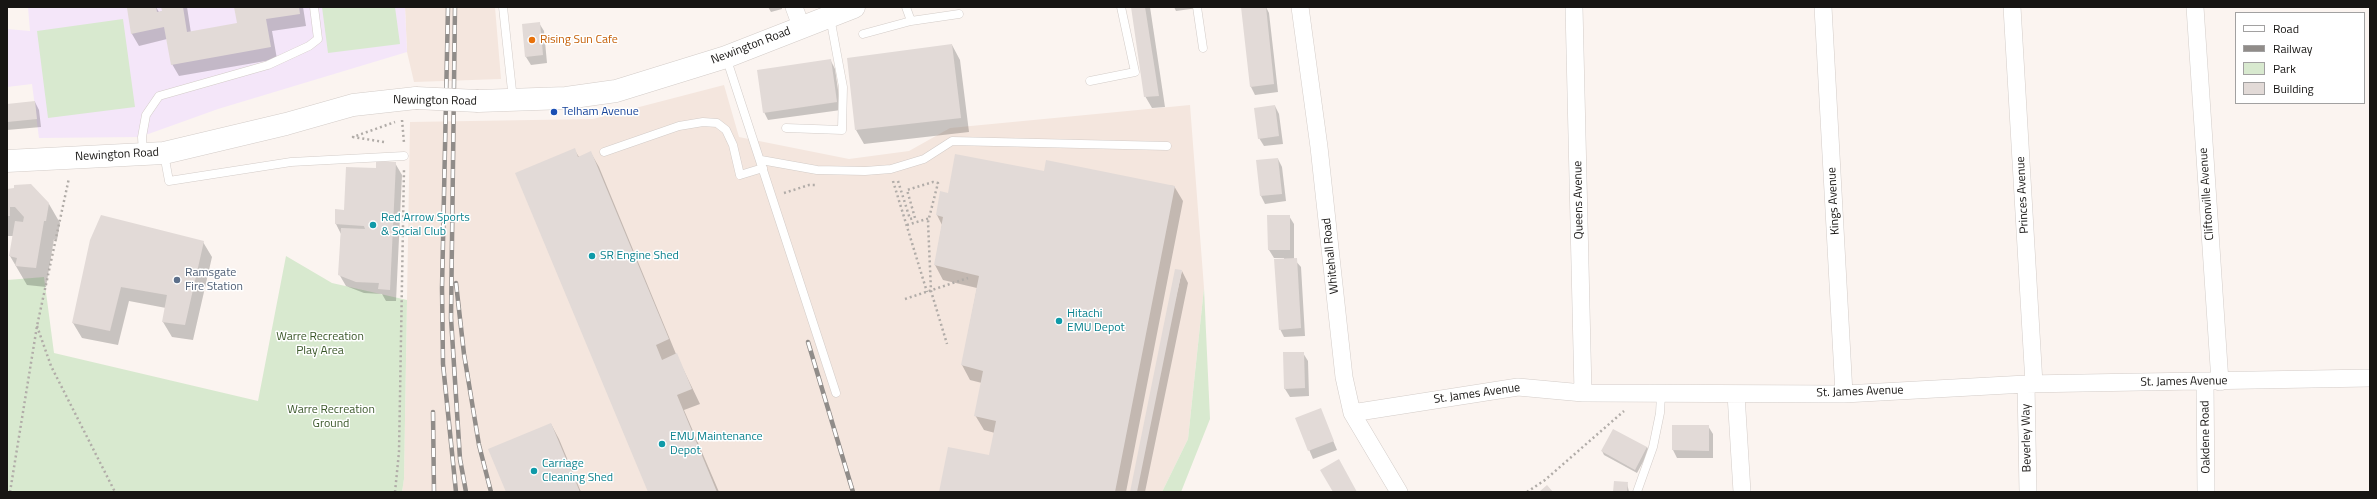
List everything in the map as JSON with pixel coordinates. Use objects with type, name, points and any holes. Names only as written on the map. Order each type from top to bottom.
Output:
[{"type":"main road","name":"Newington Road","points":[[7,161],[153,154],[286,124],[353,105],[407,105],[478,101],[514,101],[566,98],[616,91],[726,57],[798,17],[829,16],[854,7]]},
{"type":"street","name":"Whitehall Road","points":[[1300,7],[1319,147],[1344,377],[1352,413],[1399,492]]},
{"type":"street","name":"Queens Avenue","points":[[1574,7],[1583,393]]},
{"type":"street","name":"Kings Avenue","points":[[1823,7],[1844,394]]},
{"type":"street","name":"Princes Avenue","points":[[2012,7],[2030,384]]},
{"type":"street","name":"Cliftonville Avenue","points":[[2195,7],[2212,382]]},
{"type":"street","name":"St. James Avenue","points":[[1352,413],[1518,387],[1583,393],[1661,395],[1844,394],[2030,384],[2212,382],[2370,378]]},
{"type":"street","name":"Oakdene Road","points":[[2206,492],[2212,382]]},
{"type":"street","name":"Beverley Way","points":[[2028,492],[2030,384]]},
{"type":"street","points":[[1736,394],[1742,492]]},
{"type":"lane","points":[[314,7],[318,39],[309,46],[268,65],[159,96],[146,115],[142,137],[169,180],[290,162],[404,156]]},
{"type":"lane","points":[[503,7],[514,101]]},
{"type":"lane","points":[[906,7],[911,20]]},
{"type":"lane","points":[[1090,81],[1135,72],[1120,7]]},
{"type":"lane","points":[[1197,7],[1203,48]]},
{"type":"lane","points":[[863,34],[911,20],[959,14]]},
{"type":"lane","points":[[786,128],[842,130],[843,87],[829,16]]},
{"type":"lane","points":[[726,57],[836,393]]},
{"type":"lane","points":[[604,152],[679,126],[703,122],[717,123],[726,130],[732,145],[740,175],[762,164],[817,170],[865,171],[891,168],[924,159],[952,142],[1167,146]]},
{"type":"lane","points":[[1636,492],[1653,447],[1660,413],[1661,395]]},
{"type":"path","points":[[389,143],[353,137],[407,105]]},
{"type":"path","points":[[396,144],[404,146],[407,105]]},
{"type":"path","points":[[395,492],[399,452],[404,156]]},
{"type":"path","points":[[10,492],[37,326],[72,158]]},
{"type":"path","points":[[893,180],[947,344]]},
{"type":"path","points":[[900,187],[910,219],[915,218],[907,190],[933,182],[938,183],[931,218],[928,222],[929,291]]},
{"type":"path","points":[[907,225],[931,218]]},
{"type":"path","points":[[905,299],[968,278]]},
{"type":"path","points":[[37,326],[51,366],[115,492]]},
{"type":"path","points":[[1527,492],[1546,480],[1624,411],[1630,394]]},
{"type":"shaded area","points":[[28,7],[405,7],[407,52],[218,109],[140,137],[39,138],[32,84],[7,87],[7,29],[30,31]]},
{"type":"shaded area","points":[[405,7],[495,7],[501,79],[414,82],[407,52]]},
{"type":"shaded area","points":[[724,85],[739,137],[849,159],[909,151],[950,128],[1190,105],[1204,288],[1188,439],[1162,492],[402,492],[404,479],[410,122],[593,119]]},
{"type":"green space","points":[[322,7],[395,7],[400,44],[328,53]]},
{"type":"green space","points":[[123,19],[135,107],[48,118],[37,31]]},
{"type":"green space","name":"Warre Recreation Ground","points":[[286,256],[332,283],[407,300],[404,479],[402,492],[7,492],[7,280],[44,277],[54,353],[258,401]]},
{"type":"green space","points":[[1204,288],[1210,419],[1181,492],[1162,492],[1188,439]]},
{"type":"building","points":[[156,7],[157,12],[162,11],[161,7],[183,7],[187,32],[237,23],[234,7],[299,7],[300,14],[266,19],[271,47],[171,65],[164,27],[131,34],[127,8]]},
{"type":"building","points":[[1131,7],[1145,7],[1159,96],[1144,97]]},
{"type":"building","points":[[1241,7],[1266,7],[1274,84],[1250,87]]},
{"type":"building","name":"Rising Sun Cafe","points":[[540,22],[543,55],[525,57],[522,24]]},
{"type":"building","points":[[952,44],[961,118],[855,130],[847,58]]},
{"type":"building","points":[[831,59],[837,102],[763,113],[757,70]]},
{"type":"building","points":[[35,101],[37,119],[7,122],[7,104]]},
{"type":"building","points":[[1275,105],[1279,136],[1258,139],[1254,108]]},
{"type":"building","name":"SR Engine Shed","points":[[575,148],[578,157],[591,151],[669,339],[656,345],[662,360],[677,353],[692,389],[677,395],[717,492],[648,492],[515,173]]},
{"type":"building","name":"Hitachi EMU Depot","points":[[955,154],[1044,171],[1046,160],[1175,186],[1115,492],[939,492],[948,447],[989,455],[996,421],[974,416],[983,371],[961,365],[979,276],[934,265],[943,217],[936,215],[940,191],[948,193]]},
{"type":"building","points":[[1278,158],[1282,194],[1260,196],[1256,160]]},
{"type":"building","name":"Red Arrow Sports & Social Club","points":[[376,161],[396,162],[390,290],[378,289],[379,283],[356,282],[338,275],[341,228],[365,229],[364,226],[335,224],[335,209],[344,210],[346,167],[376,168]]},
{"type":"building","points":[[31,184],[49,203],[46,221],[44,221],[36,268],[15,266],[17,258],[9,256],[15,221],[23,222],[24,217],[15,207],[10,207],[10,216],[7,216],[7,189],[14,188],[14,185]]},
{"type":"building","points":[[101,215],[204,241],[185,325],[162,322],[167,295],[121,287],[110,331],[72,323],[90,240]]},
{"type":"building","points":[[1267,215],[1290,215],[1290,250],[1268,250]]},
{"type":"building","points":[[1297,258],[1301,328],[1279,330],[1274,259]]},
{"type":"building","points":[[1175,269],[1182,270],[1137,492],[1130,492]]},
{"type":"building","points":[[1283,352],[1304,352],[1305,388],[1284,389]]},
{"type":"building","points":[[1321,408],[1334,441],[1308,451],[1295,418]]},
{"type":"building","name":"Carriage Cleaning Shed","points":[[551,423],[580,492],[506,492],[488,449]]},
{"type":"building","points":[[1672,425],[1709,425],[1709,451],[1672,450]]},
{"type":"building","points":[[1613,429],[1647,447],[1635,470],[1601,451]]},
{"type":"building","points":[[1339,459],[1357,492],[1333,492],[1320,470]]},
{"type":"building","points":[[1614,481],[1628,482],[1627,492],[1613,492]]},
{"type":"building","points":[[1547,485],[1553,492],[1539,492]]},
{"type":"railway","points":[[448,7],[442,288],[443,364],[456,492]]},
{"type":"railway","points":[[455,7],[451,318],[460,459],[466,492]]},
{"type":"railway","points":[[456,283],[464,354],[479,445],[491,492]]},
{"type":"railway","points":[[808,342],[853,492]]},
{"type":"railway","points":[[433,412],[434,492]]},
{"type":"place","name":"Rising Sun Cafe","points":[[532,40]]},
{"type":"place","name":"Telham Avenue","points":[[554,112]]},
{"type":"place","name":"Red Arrow Sports & Social Club","points":[[373,225]]},
{"type":"place","name":"SR Engine Shed","points":[[592,256]]},
{"type":"place","name":"Ramsgate Fire Station","points":[[177,280]]},
{"type":"place","name":"Hitachi EMU Depot","points":[[1059,321]]},
{"type":"place","name":"EMU Maintenance Depot","points":[[662,444]]},
{"type":"place","name":"Carriage Cleaning Shed","points":[[534,471]]},
{"type":"park label","name":"Warre Recreation Play Area","points":[[320,344]]}]
